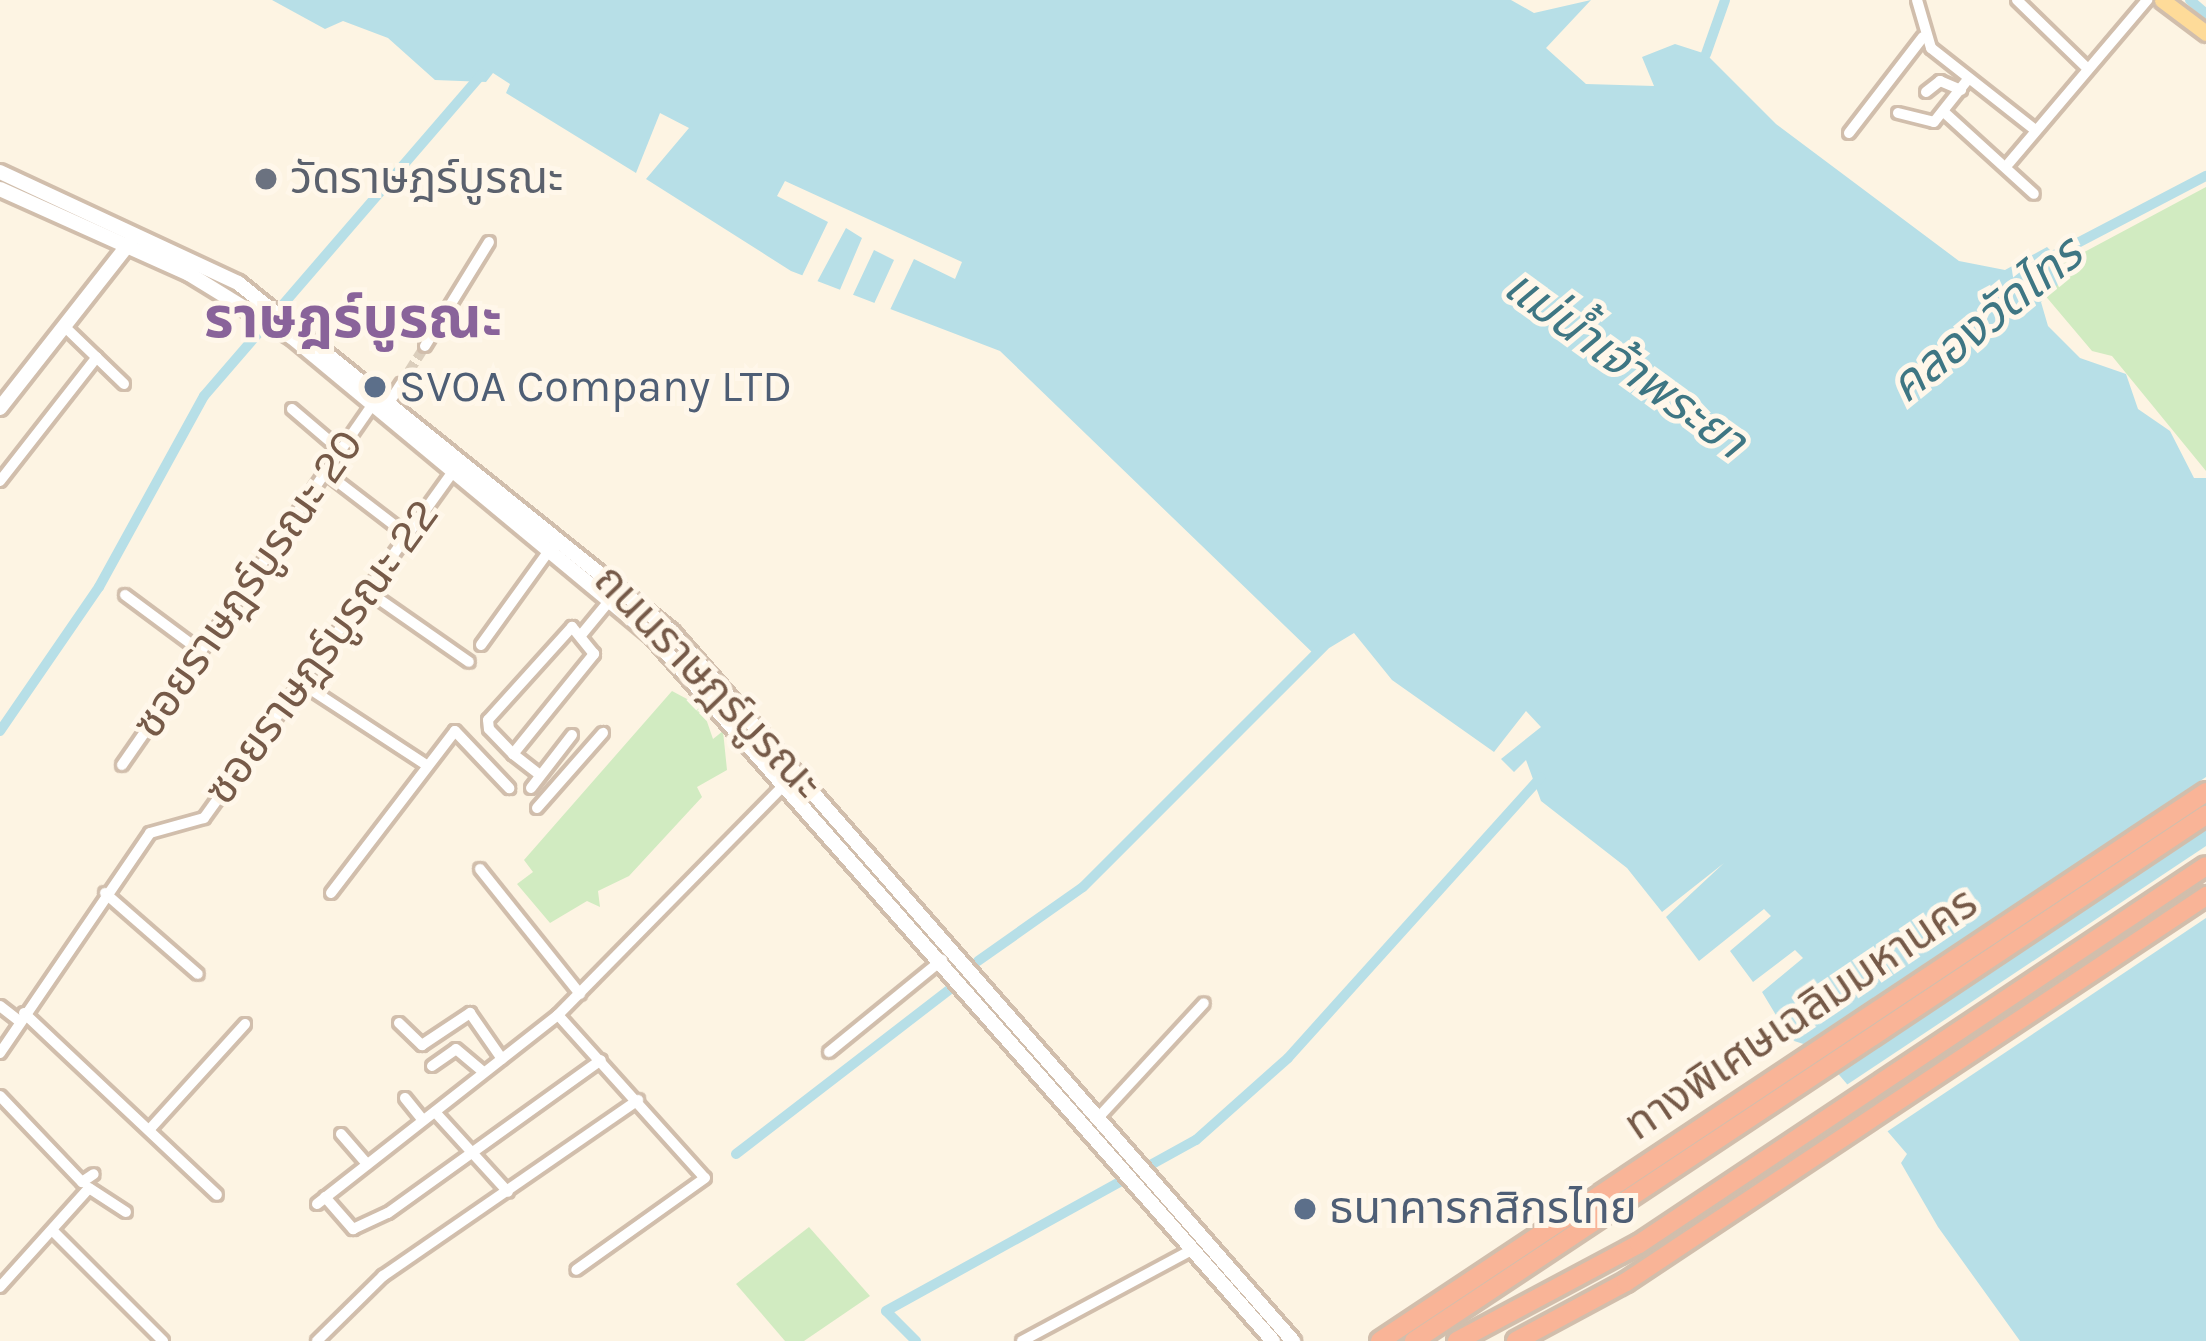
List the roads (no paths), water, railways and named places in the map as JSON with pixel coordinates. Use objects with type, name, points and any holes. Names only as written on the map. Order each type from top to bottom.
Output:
[{"type":"highway","name":"ทางพิเศษเฉลิมมหานคร","points":[[1380,1341],[2206,791]]},
{"type":"highway","name":"ทางพิเศษเฉลิมมหานคร","points":[[1414,1341],[2206,815]]},
{"type":"highway","points":[[1457,1341],[1625,1253],[2206,866]]},
{"type":"highway","points":[[1516,1341],[1626,1282],[2206,896]]},
{"type":"main road","points":[[2162,0],[2206,34]]},
{"type":"main road","name":"ถนนราษฎร์บูรณะ","points":[[0,172],[137,233],[396,391],[699,659],[1098,1118],[1192,1250],[1273,1341]]},
{"type":"main road","name":"ถนนราษฎร์บูรณะ","points":[[0,189],[234,289]]},
{"type":"main road","points":[[0,408],[137,233]]},
{"type":"main road","name":"ถนนราษฎร์บูรณะ","points":[[297,332],[374,404],[610,600],[787,782],[942,960],[1293,1341]]},
{"type":"street","points":[[1917,0],[1923,37],[1965,84],[2034,129]]},
{"type":"street","points":[[2017,0],[2088,69]]},
{"type":"street","points":[[2009,163],[2147,0]]},
{"type":"street","points":[[1849,134],[1923,37]]},
{"type":"street","points":[[1925,92],[1940,81],[1965,84]]},
{"type":"street","points":[[1898,113],[1927,124],[1945,113],[1965,84]]},
{"type":"street","points":[[1945,113],[2009,163],[2035,194]]},
{"type":"street","points":[[424,346],[489,242]]},
{"type":"street","points":[[65,327],[124,384]]},
{"type":"street","points":[[0,481],[97,358]]},
{"type":"street","name":"ซอยราษฎร์บูรณะ 20","points":[[122,764],[374,404]]},
{"type":"street","points":[[292,409],[340,450]]},
{"type":"street","name":"ซอยราษฎร์บูรณะ 22","points":[[0,1053],[150,833],[204,818],[402,531],[456,468]]},
{"type":"street","points":[[325,472],[402,531]]},
{"type":"street","points":[[481,645],[551,548]]},
{"type":"street","points":[[363,588],[469,662]]},
{"type":"street","points":[[124,595],[199,650]]},
{"type":"street","points":[[582,634],[610,600]]},
{"type":"street","points":[[513,754],[593,654],[582,634],[562,627],[488,721],[513,754],[540,776]]},
{"type":"street","points":[[298,681],[428,766]]},
{"type":"street","points":[[331,893],[458,731],[508,788]]},
{"type":"street","points":[[537,808],[603,733]]},
{"type":"street","points":[[531,788],[572,735]]},
{"type":"street","points":[[602,1060],[357,1228],[321,1201],[558,1015],[787,782]]},
{"type":"street","points":[[480,869],[580,994]]},
{"type":"street","points":[[105,893],[198,974]]},
{"type":"street","points":[[829,1052],[942,960]]},
{"type":"street","points":[[1098,1118],[1204,1003]]},
{"type":"street","points":[[0,1006],[21,1017],[217,1195]]},
{"type":"street","points":[[399,1023],[422,1046],[470,1013],[502,1059]]},
{"type":"street","points":[[558,1015],[705,1178],[576,1270]]},
{"type":"street","points":[[149,1130],[245,1024]]},
{"type":"street","points":[[432,1066],[456,1048],[483,1072]]},
{"type":"street","points":[[0,1096],[82,1182],[94,1174]]},
{"type":"street","points":[[405,1098],[422,1119]]},
{"type":"street","points":[[317,1341],[383,1276],[638,1100]]},
{"type":"street","points":[[435,1112],[508,1192]]},
{"type":"street","points":[[341,1134],[367,1164]]},
{"type":"street","points":[[0,1287],[92,1186],[126,1212]]},
{"type":"street","points":[[52,1230],[164,1341]]},
{"type":"street","points":[[1022,1341],[1192,1250]]},
{"type":"water","name":"แม่น้ำเจ้าพระยา","points":[[272,0],[1511,0],[1534,13],[1591,0],[1546,48],[1586,84],[1654,86],[1642,57],[1675,44],[1706,54],[1776,124],[1959,261],[2005,270],[2047,247],[2071,271],[2041,302],[2048,326],[2080,358],[2126,374],[2138,409],[2170,431],[2194,478],[2206,478],[2206,1341],[2020,1341],[1938,1227],[1901,1163],[1907,1154],[1816,1048],[1791,1040],[1762,992],[1803,958],[1795,950],[1753,982],[1730,951],[1771,916],[1764,909],[1699,961],[1666,917],[1724,863],[1662,912],[1627,868],[1541,801],[1526,760],[1514,772],[1501,759],[1541,727],[1526,711],[1494,752],[1392,680],[1354,633],[1316,656],[1000,351],[791,271],[646,179],[689,128],[660,113],[636,173],[506,93],[510,84],[493,73],[486,82],[435,80],[388,38],[343,21],[325,29]]},
{"type":"waterway","points":[[1706,54],[1725,0]]},
{"type":"waterway","points":[[2190,0],[2206,14]]},
{"type":"waterway","points":[[0,731],[99,587],[204,396],[482,74]]},
{"type":"waterway","name":"คลองวัดไทร","points":[[2045,260],[2206,176]]},
{"type":"waterway","points":[[978,961],[1083,887],[1324,646]]},
{"type":"waterway","points":[[916,1341],[886,1311],[1196,1140],[1288,1058],[1540,778]]},
{"type":"waterway","points":[[736,1154],[950,989]]},
{"type":"tunnel","points":[[401,384],[425,346]]},
{"type":"place","name":"วัดราษฎร์บูรณะ","points":[[266,179]]},
{"type":"place","name":"SVOA Company LTD","points":[[375,387]]},
{"type":"place","name":"ธนาคารกสิกรไทย","points":[[1305,1209]]},
{"type":"district","name":"ราษฎร์บูรณะ","points":[[353,319]]}]
